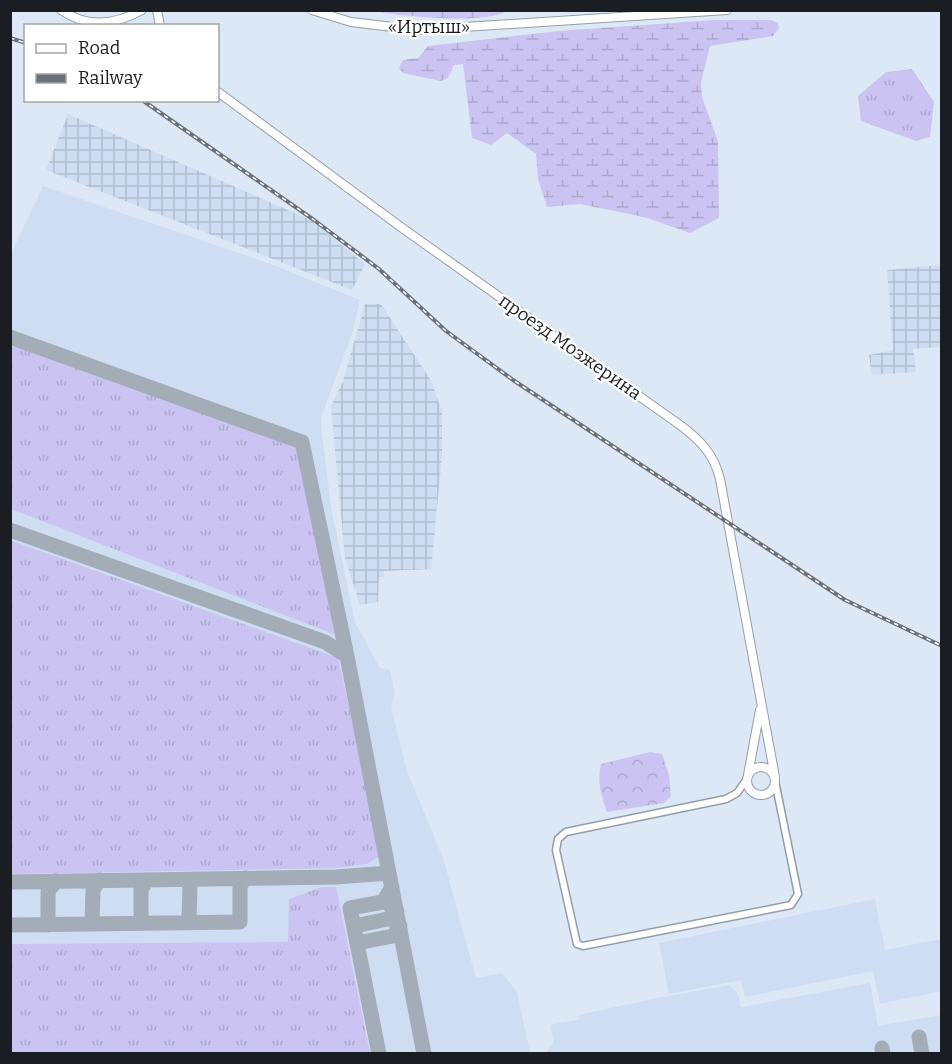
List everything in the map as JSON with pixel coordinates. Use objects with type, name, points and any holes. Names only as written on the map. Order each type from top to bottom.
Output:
[{"type":"main road","points":[[61,10],[78,19],[97,24],[111,23],[142,10]]},
{"type":"main road","name":"«Иртыш»","points":[[312,10],[351,22],[418,30],[727,10]]},
{"type":"main road","name":"проезд Мозжерина","points":[[219,93],[405,230],[680,425],[703,444],[714,462],[720,479],[775,779]]},
{"type":"main road","name":"проезд Мозжерина","points":[[747,779],[749,759],[761,706]]},
{"type":"main road","points":[[760,767],[769,770],[775,779],[769,793],[760,795],[749,788],[747,779],[752,771],[760,767]]},
{"type":"street","points":[[747,779],[737,793],[726,799],[566,832],[558,840],[556,850],[574,939],[577,944],[582,946],[791,905],[798,894],[775,779]]},
{"type":"shaded area","points":[[68,114],[311,220],[365,264],[352,290],[46,170]]},
{"type":"shaded area","points":[[43,186],[268,263],[360,300],[352,334],[321,417],[331,507],[355,622],[380,668],[390,670],[395,694],[391,707],[408,774],[443,858],[476,978],[502,973],[517,992],[530,1053],[11,1053],[10,256]]},
{"type":"shaded area","points":[[941,265],[941,347],[913,349],[916,372],[872,375],[869,355],[893,350],[887,270]]},
{"type":"shaded area","points":[[365,304],[381,304],[432,382],[442,412],[442,456],[431,569],[384,571],[384,577],[379,577],[378,602],[360,605],[345,558],[331,406],[343,381]]},
{"type":"shaded area","points":[[875,899],[885,950],[941,939],[941,991],[880,1004],[873,971],[745,997],[741,980],[669,994],[659,943]]},
{"type":"shaded area","points":[[870,983],[878,1026],[941,1015],[941,1053],[546,1053],[554,1041],[550,1025],[580,1019],[579,1015],[657,998],[730,985],[738,994],[741,1007]]},
{"type":"green space","points":[[375,11],[505,11],[481,18],[463,18],[422,17]]},
{"type":"green space","points":[[714,20],[771,20],[778,23],[779,28],[773,36],[710,46],[701,82],[702,97],[718,141],[719,218],[690,233],[644,217],[580,204],[547,207],[538,179],[536,154],[507,133],[491,145],[472,138],[463,64],[454,65],[448,78],[441,81],[403,73],[399,68],[403,60],[418,58],[428,46],[558,31]]},
{"type":"green space","points":[[912,69],[934,102],[930,137],[916,141],[861,121],[858,96],[886,72]]},
{"type":"green space","points":[[22,346],[301,448],[336,635],[11,509],[11,347]]},
{"type":"green space","points":[[10,540],[338,658],[380,845],[378,857],[367,864],[337,868],[11,874]]},
{"type":"green space","points":[[650,752],[662,754],[669,775],[671,796],[664,803],[607,812],[600,788],[601,764]]},
{"type":"green space","points":[[322,887],[336,887],[370,1053],[11,1053],[11,944],[288,942],[289,899]]},
{"type":"taxiway","points":[[10,337],[302,442],[347,656]]},
{"type":"taxiway","points":[[10,530],[325,642],[347,656],[424,1054]]},
{"type":"taxiway","points":[[10,882],[336,877],[389,873]]},
{"type":"taxiway","points":[[10,925],[240,922],[240,886],[245,878]]},
{"type":"taxiway","points":[[189,922],[190,885],[194,879]]},
{"type":"taxiway","points":[[92,923],[93,890],[99,880]]},
{"type":"taxiway","points":[[141,923],[141,890],[147,880]]},
{"type":"taxiway","points":[[48,925],[48,891],[56,881]]},
{"type":"taxiway","points":[[379,1054],[350,908],[383,902],[392,887]]},
{"type":"taxiway","points":[[354,926],[388,919],[397,911],[391,907]]},
{"type":"taxiway","points":[[357,943],[393,936],[400,926],[396,924]]},
{"type":"taxiway","points":[[919,1037],[922,1054]]},
{"type":"taxiway","points":[[882,1048],[883,1054]]},
{"type":"railway","points":[[10,38],[24,42]]},
{"type":"railway","points":[[145,102],[314,220],[379,269],[446,331],[513,380],[845,600],[942,646]]}]
